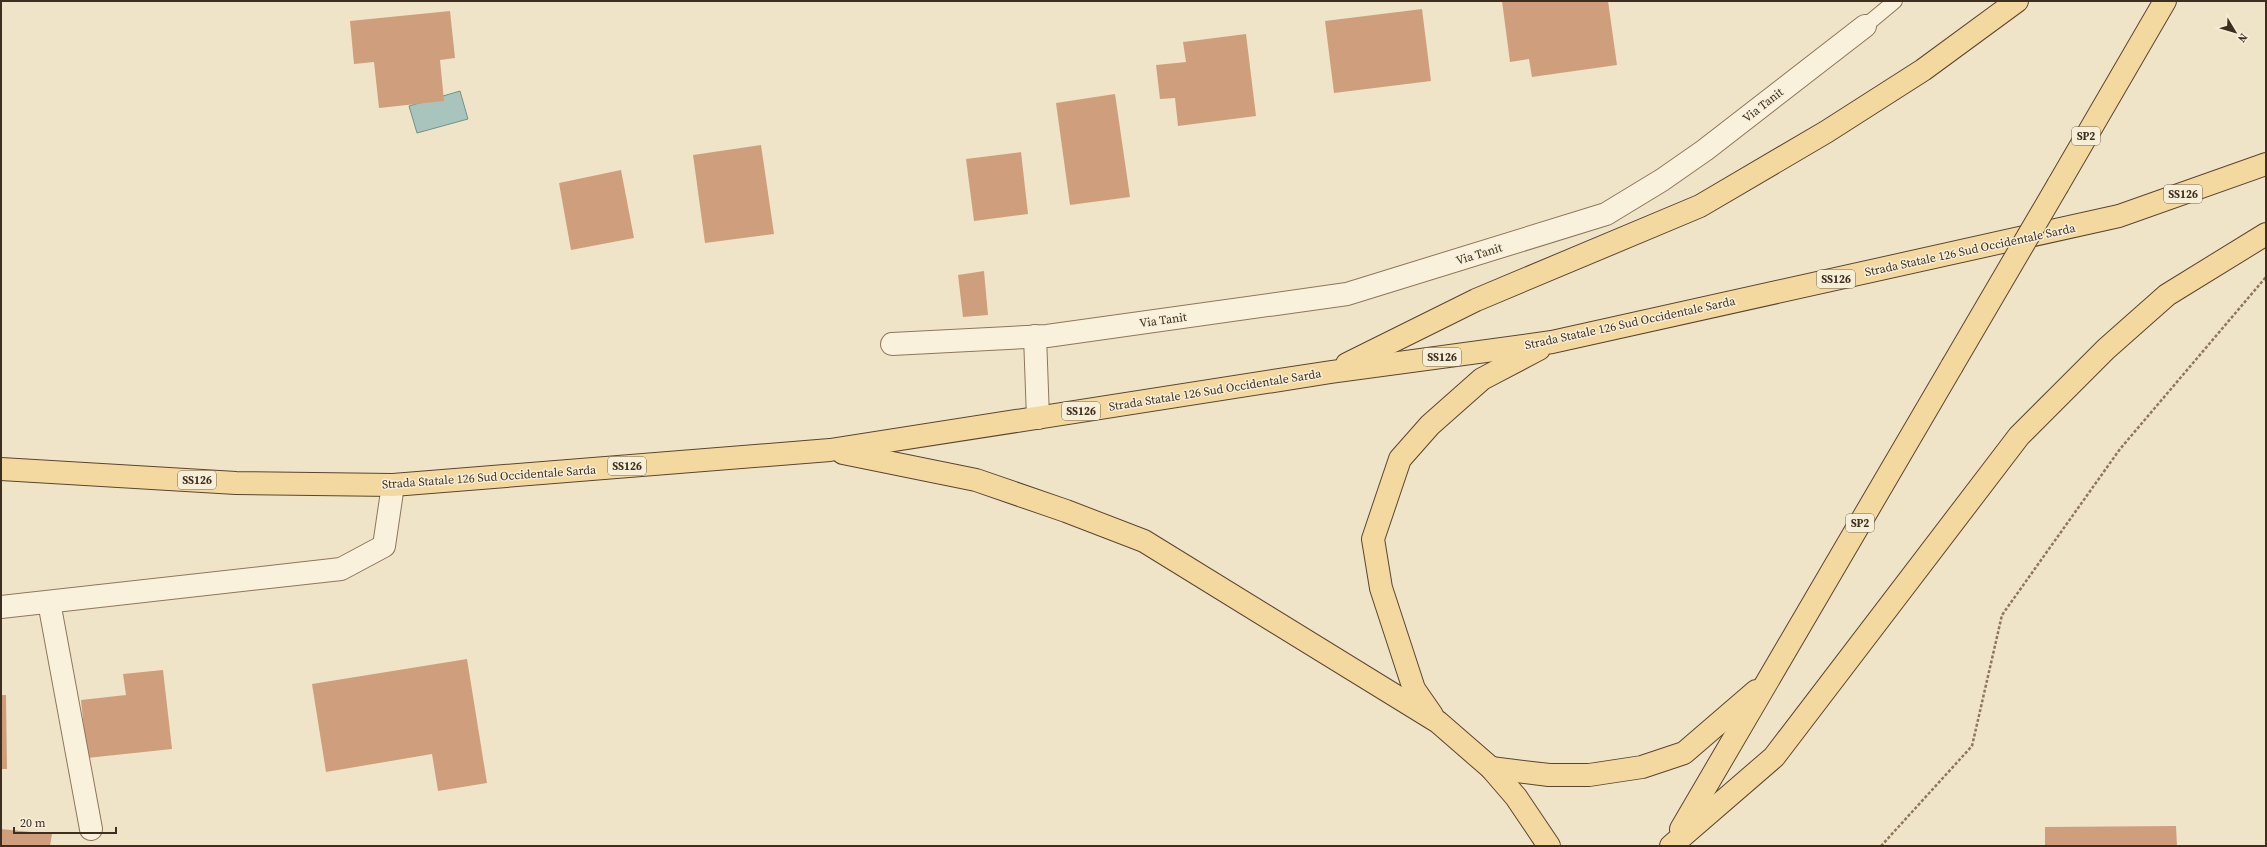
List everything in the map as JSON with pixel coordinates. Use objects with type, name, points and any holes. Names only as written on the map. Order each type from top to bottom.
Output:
[{"type":"main road","points":[[1331,372],[1476,300],[1700,206],[1826,132],[1923,70],[2017,1]]},
{"type":"main road","name":"SP2","points":[[1671,846],[2165,1]]},
{"type":"main road","name":"Strada Statale 126 Sud Occidentale Sarda","points":[[1,469],[236,483],[393,485],[830,450],[1331,372],[1552,342],[2119,216],[2266,164]]},
{"type":"main road","points":[[1671,846],[1774,757],[2019,436],[2106,349],[2167,295],[2266,234]]},
{"type":"main road","points":[[1438,722],[1414,689],[1381,588],[1373,539],[1400,459],[1430,425],[1482,379],[1552,342]]},
{"type":"main road","points":[[830,450],[976,480],[1066,511],[1144,541],[1438,722],[1491,768],[1516,797],[1549,846]]},
{"type":"main road","points":[[1491,768],[1549,775],[1589,775],[1642,767],[1684,753],[1769,680]]},
{"type":"street","name":"Via Tanit","points":[[892,344],[1047,336],[1347,294],[1606,214],[1662,180],[1705,150],[1865,26]]},
{"type":"street","points":[[1035,336],[1038,418]]},
{"type":"street","points":[[1,607],[341,569],[384,546],[393,485]]},
{"type":"street","points":[[49,602],[91,829]]},
{"type":"lane","points":[[1865,26],[1895,1]]},
{"type":"path","points":[[1880,846],[1972,746],[2002,615],[2120,449],[2266,277]]},
{"type":"water","points":[[460,91],[468,119],[417,133],[409,106]]},
{"type":"building","points":[[1502,1],[1608,1],[1617,65],[1532,77],[1529,59],[1510,62]]},
{"type":"building","points":[[1422,9],[1431,81],[1334,93],[1325,21]]},
{"type":"building","points":[[450,11],[455,58],[440,60],[444,101],[379,108],[374,62],[354,64],[350,21]]},
{"type":"building","points":[[1246,34],[1256,116],[1178,126],[1175,98],[1160,99],[1156,65],[1186,62],[1183,42]]},
{"type":"building","points":[[1115,94],[1130,197],[1070,205],[1056,103]]},
{"type":"building","points":[[761,145],[774,234],[705,243],[693,155]]},
{"type":"building","points":[[1021,152],[1028,214],[974,221],[966,159]]},
{"type":"building","points":[[621,170],[634,238],[571,250],[559,183]]},
{"type":"building","points":[[984,271],[988,315],[963,317],[958,275]]},
{"type":"building","points":[[467,659],[487,783],[438,791],[432,754],[326,772],[312,684]]},
{"type":"building","points":[[163,670],[172,749],[87,758],[81,700],[126,695],[123,674]]},
{"type":"building","points":[[1,695],[6,695],[7,769],[1,769]]},
{"type":"building","points":[[2176,826],[2177,846],[2045,846],[2045,827]]},
{"type":"building","points":[[1,829],[52,834],[50,846],[1,846]]}]
